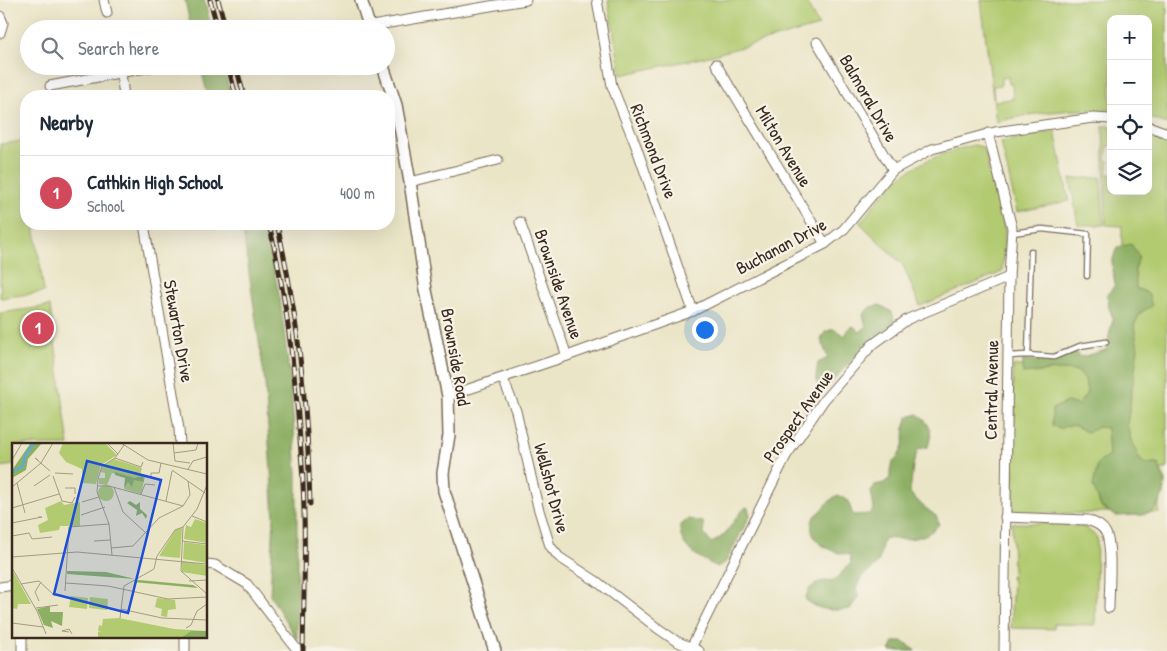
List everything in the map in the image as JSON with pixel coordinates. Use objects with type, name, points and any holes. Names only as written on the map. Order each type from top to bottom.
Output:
[{"type":"street","points":[[104,0],[107,13]]},
{"type":"street","points":[[361,0],[367,20]]},
{"type":"street","points":[[395,23],[526,0]]},
{"type":"street","name":"Richmond Drive","points":[[597,0],[612,86],[642,164],[693,311]]},
{"type":"street","points":[[0,16],[3,23],[0,33]]},
{"type":"street","name":"Balmoral Drive","points":[[817,42],[893,170]]},
{"type":"street","name":"Milton Avenue","points":[[716,64],[825,244]]},
{"type":"street","points":[[50,86],[110,75]]},
{"type":"street","points":[[121,75],[123,90]]},
{"type":"street","name":"Brownside Road","points":[[385,75],[391,90]]},
{"type":"street","name":"Brownside Road","points":[[395,102],[410,182],[426,290],[448,396],[449,434],[442,473],[444,491],[495,651]]},
{"type":"street","name":"Buchanan Drive","points":[[448,396],[503,379],[693,311],[825,244],[844,229],[893,170],[932,149],[988,133],[1067,121],[1093,118],[1107,119]]},
{"type":"street","points":[[1152,127],[1167,133]]},
{"type":"street","name":"Central Avenue","points":[[988,133],[1012,228],[1009,277],[1004,651]]},
{"type":"street","points":[[410,182],[498,160]]},
{"type":"street","name":"Brownside Avenue","points":[[520,222],[567,356]]},
{"type":"street","name":"Stewarton Drive","points":[[145,230],[180,443]]},
{"type":"street","name":"Prospect Avenue","points":[[695,650],[786,456],[830,393],[872,346],[908,319],[1009,277]]},
{"type":"street","name":"Wellshot Drive","points":[[503,379],[516,411],[538,507],[550,546],[570,566],[596,581],[670,636],[695,650]]},
{"type":"street","points":[[1005,517],[1088,520],[1098,523],[1106,532],[1109,543],[1108,608]]},
{"type":"street","points":[[208,564],[215,565],[247,584],[296,648]]},
{"type":"street","points":[[22,638],[22,651]]},
{"type":"street","points":[[184,638],[185,651]]},
{"type":"lane","points":[[1012,233],[1042,229],[1088,234],[1087,276]]},
{"type":"lane","points":[[1028,355],[1031,251]]},
{"type":"lane","points":[[1008,356],[1054,357],[1080,346],[1106,342]]},
{"type":"green space","points":[[185,0],[204,0],[210,20],[189,20]]},
{"type":"green space","points":[[608,0],[805,0],[819,26],[705,57],[621,75]]},
{"type":"green space","points":[[981,0],[1167,0],[1167,124],[1152,118],[1152,15],[1107,15],[1107,110],[1053,112],[996,122]],"holes":[[[1008,77],[1009,84],[1012,84],[1013,99],[994,101],[993,86],[1001,85],[1001,78]]]},
{"type":"green space","points":[[202,75],[225,75],[229,90],[206,90]]},
{"type":"green space","points":[[1103,126],[1107,126],[1107,195],[1152,195],[1152,136],[1167,142],[1167,469],[1158,469],[1159,513],[1012,514],[1014,469],[1012,469],[1012,425],[1014,424],[1015,410],[1013,408],[1013,366],[1121,365],[1122,226],[1106,225]]},
{"type":"green space","points":[[1055,131],[1069,201],[1017,212],[1001,142]]},
{"type":"green space","points":[[20,141],[20,230],[35,230],[44,292],[0,298],[0,144]]},
{"type":"green space","points":[[974,145],[982,147],[985,151],[1005,231],[1002,272],[920,306],[903,265],[860,223],[878,199],[912,169],[935,157]]},
{"type":"green space","points":[[1101,177],[1104,225],[1078,225],[1070,179]]},
{"type":"green space","points":[[243,230],[265,230],[280,299],[291,388],[297,474],[297,640],[270,595],[274,517],[265,383]]},
{"type":"green space","points":[[1131,244],[1139,256],[1135,270],[1136,288],[1148,293],[1152,306],[1140,313],[1134,326],[1138,348],[1127,425],[1140,460],[1146,464],[1158,464],[1165,479],[1164,494],[1155,510],[1142,515],[1116,516],[1101,507],[1093,486],[1098,463],[1109,456],[1107,428],[1098,427],[1087,433],[1074,426],[1059,429],[1052,425],[1052,409],[1067,402],[1078,405],[1087,393],[1085,379],[1077,371],[1058,370],[1023,374],[1023,360],[1056,359],[1074,351],[1081,357],[1106,350],[1113,318],[1107,295],[1115,285],[1112,262],[1117,247]]},
{"type":"green space","points":[[880,305],[892,312],[895,323],[868,343],[827,387],[818,387],[816,376],[818,363],[828,358],[821,340],[825,332],[833,329],[846,336],[847,330],[853,326],[860,332],[866,327],[863,314],[870,307]]},
{"type":"green space","points":[[50,306],[69,443],[12,443],[12,465],[0,467],[0,313]]},
{"type":"green space","points":[[918,414],[928,425],[930,437],[928,447],[918,449],[913,465],[910,493],[936,516],[939,524],[928,534],[914,538],[884,538],[879,561],[862,576],[856,589],[859,596],[850,609],[832,610],[815,606],[805,599],[809,589],[819,582],[834,580],[851,563],[850,555],[828,549],[816,540],[812,527],[814,518],[838,495],[848,501],[853,515],[870,514],[874,509],[871,491],[875,485],[884,483],[890,478],[891,466],[903,445],[905,425],[908,417]]},
{"type":"green space","points":[[746,507],[750,516],[725,563],[717,567],[703,560],[691,551],[683,541],[680,526],[688,519],[703,522],[704,534],[711,543],[726,532]]},
{"type":"green space","points":[[1012,523],[1059,524],[1084,527],[1097,537],[1095,625],[1054,624],[1054,629],[1011,628],[1013,580],[1011,579],[1013,571]]},
{"type":"green space","points":[[902,641],[915,651],[890,651],[894,642]]},
{"type":"railway","points":[[210,0],[216,20]]},
{"type":"railway","points":[[218,0],[224,20]]},
{"type":"railway","points":[[230,75],[234,90]]},
{"type":"railway","points":[[238,75],[242,90]]},
{"type":"railway","points":[[270,230],[286,313],[300,434],[304,511],[303,651]]},
{"type":"railway","points":[[278,230],[291,293],[301,363],[307,433],[310,504]]},
{"type":"place","name":"Cathkin High School","points":[[38,328]]}]
